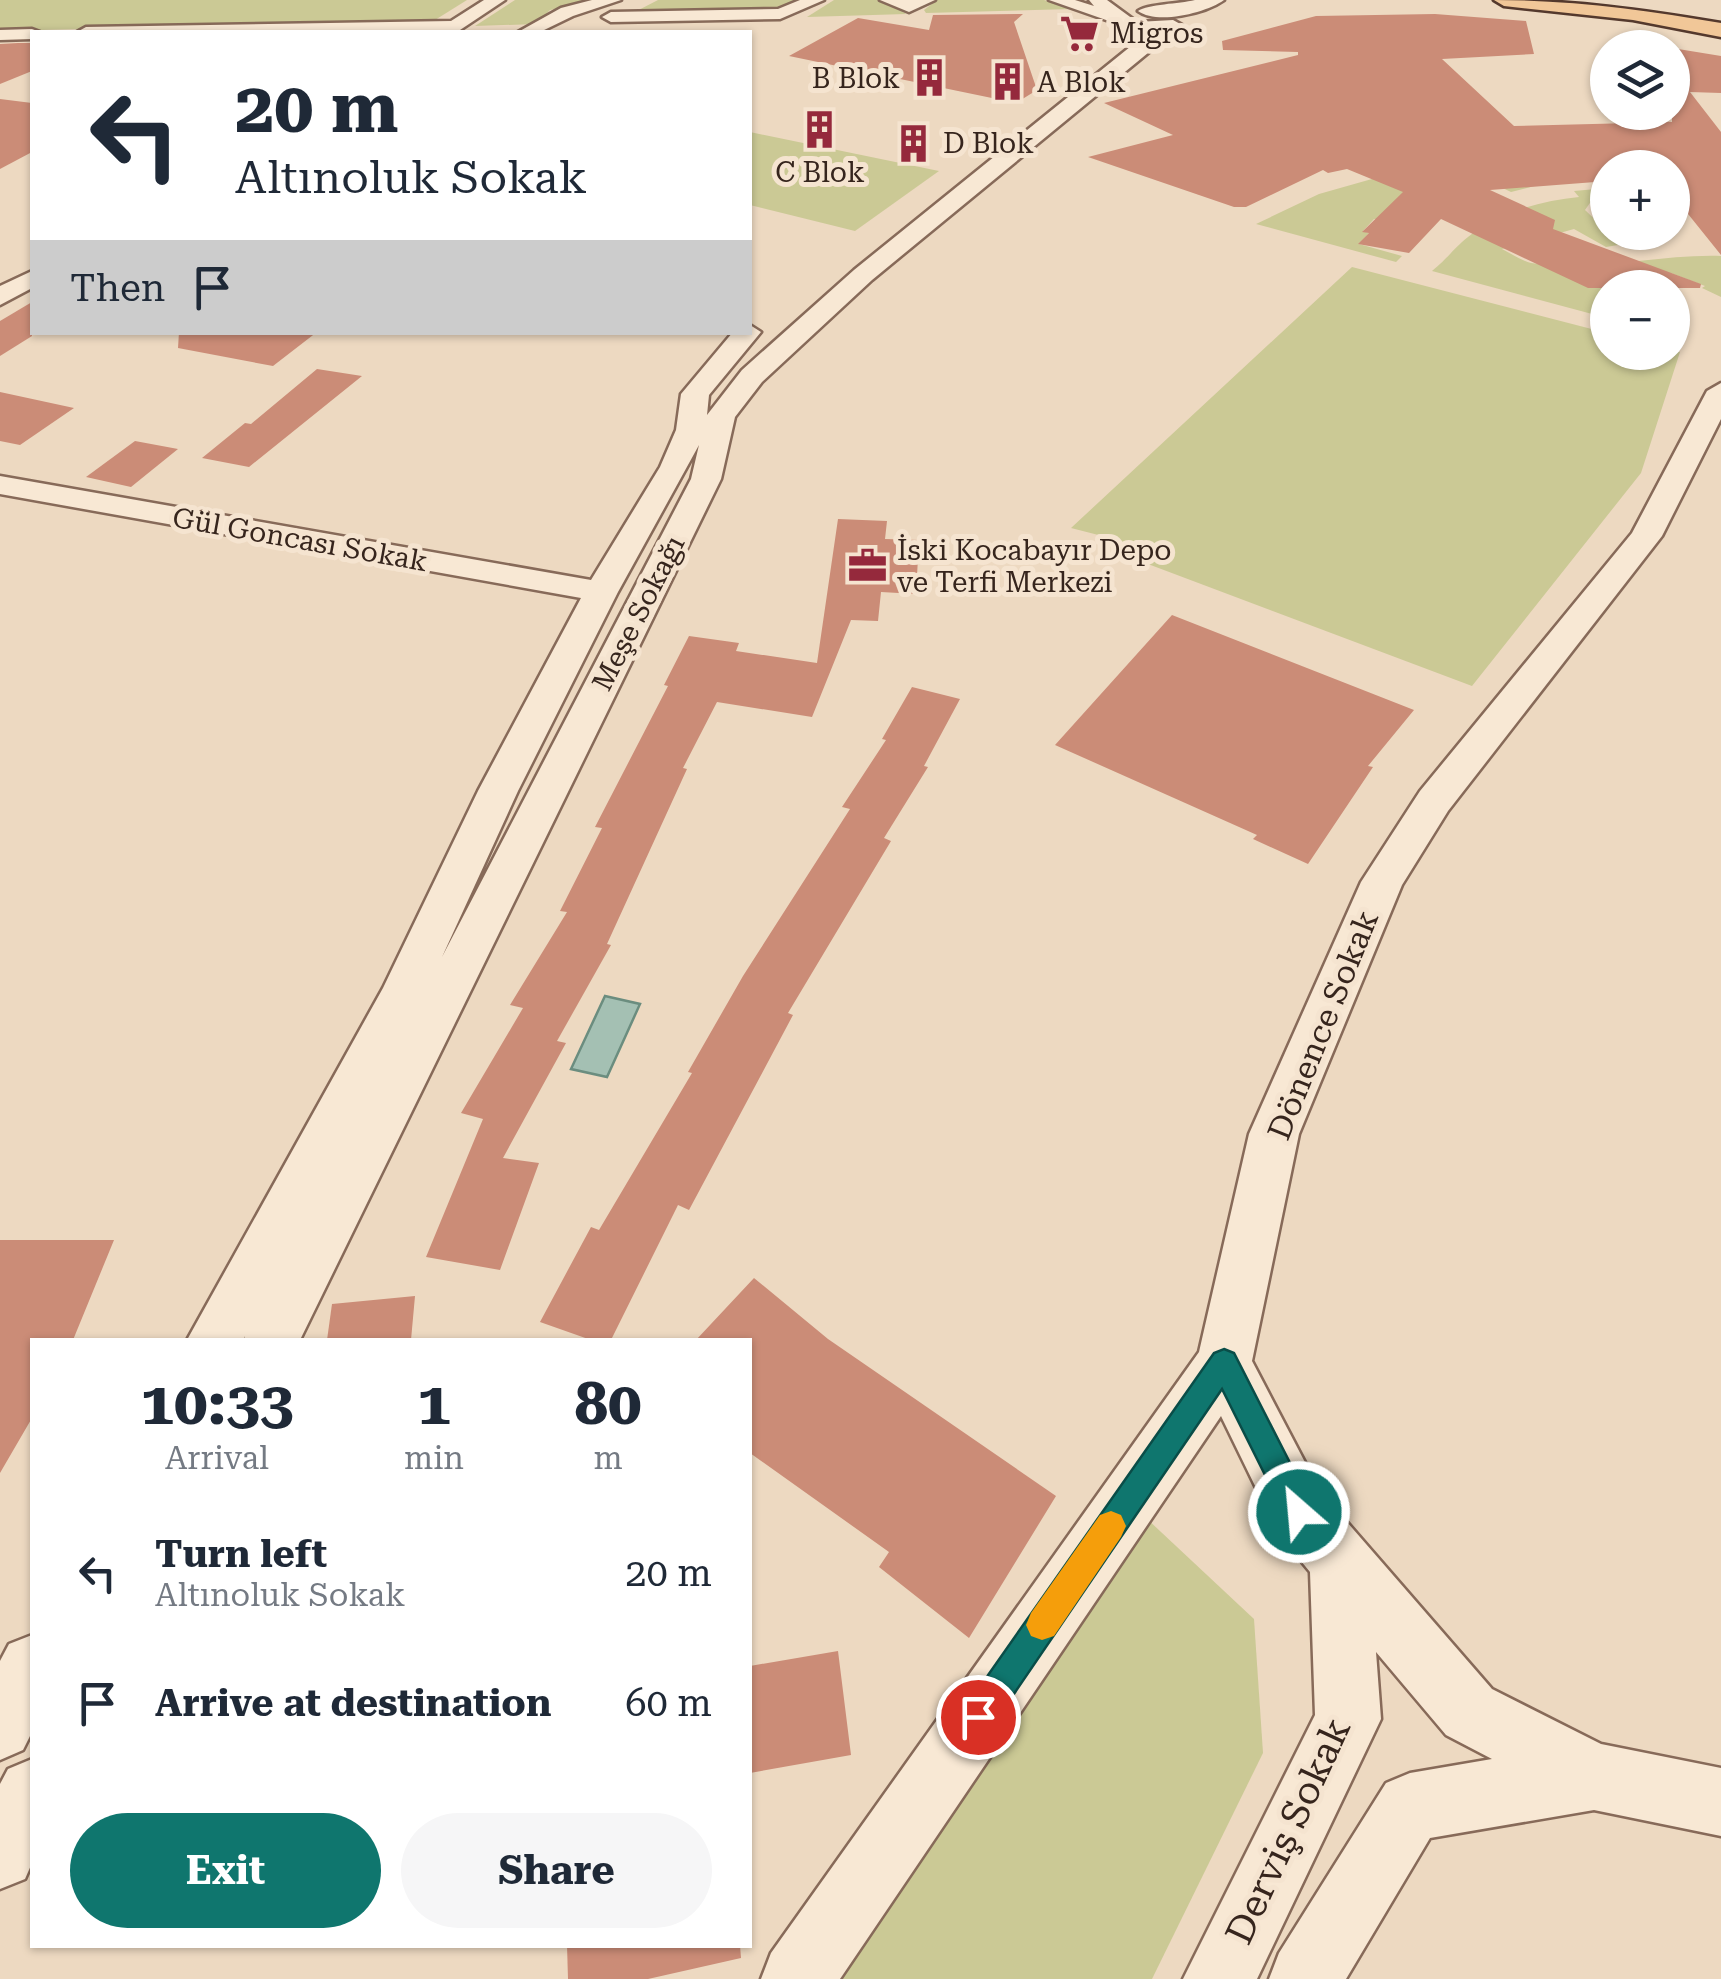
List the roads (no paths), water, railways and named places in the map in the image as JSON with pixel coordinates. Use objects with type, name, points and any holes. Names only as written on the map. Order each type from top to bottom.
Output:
[{"type":"main road","points":[[1504,0],[1634,14],[1721,30]]},
{"type":"main road","points":[[1581,0],[1721,21]]},
{"type":"street","points":[[442,29],[476,0]]},
{"type":"street","points":[[323,30],[442,29],[496,0]]},
{"type":"street","points":[[531,30],[567,12],[612,0]]},
{"type":"street","points":[[645,0],[611,17],[780,14],[815,0]]},
{"type":"street","points":[[889,0],[909,7],[922,1]]},
{"type":"street","points":[[1048,0],[1140,17],[1222,2]]},
{"type":"street","points":[[1058,0],[1077,6]]},
{"type":"street","points":[[1098,0],[1140,17]]},
{"type":"street","name":"Meşe Sokağı","points":[[271,1338],[706,479],[721,416],[752,376],[824,308],[1104,75],[1140,17],[1222,2]]},
{"type":"street","points":[[916,201],[1110,56],[1130,38],[1140,17]]},
{"type":"street","points":[[0,35],[30,34]]},
{"type":"street","points":[[0,281],[30,263]]},
{"type":"street","points":[[0,297],[30,279]]},
{"type":"street","name":"Meşe Sokağı","points":[[215,1338],[402,994],[498,791],[601,592],[680,456],[691,430],[696,394],[748,335]]},
{"type":"street","name":"Dönence Sokak","points":[[1224,1362],[1274,1134],[1382,882],[1469,755],[1646,536],[1721,391]]},
{"type":"street","name":"Gül Goncası Sokak","points":[[0,485],[601,592]]},
{"type":"street","points":[[797,1979],[1224,1362],[1299,1512],[1469,1712],[1594,1776],[1721,1802]]},
{"type":"street","name":"Derviş Sokak","points":[[1219,1979],[1348,1719],[1340,1561]]},
{"type":"street","points":[[0,1727],[30,1671]]},
{"type":"street","points":[[1305,1979],[1410,1807],[1594,1776]]},
{"type":"street","points":[[0,1854],[30,1797]]},
{"type":"place","name":"Migros","points":[[1080,33]]},
{"type":"place","name":"B Blok","points":[[930,78]]},
{"type":"place","name":"A Blok","points":[[1007,82]]},
{"type":"place","name":"C Blok","points":[[820,129]]},
{"type":"place","name":"D Blok","points":[[913,143]]},
{"type":"place","name":"İski Kocabayır Depo ve Terfi Merkezi","points":[[867,566]]}]
